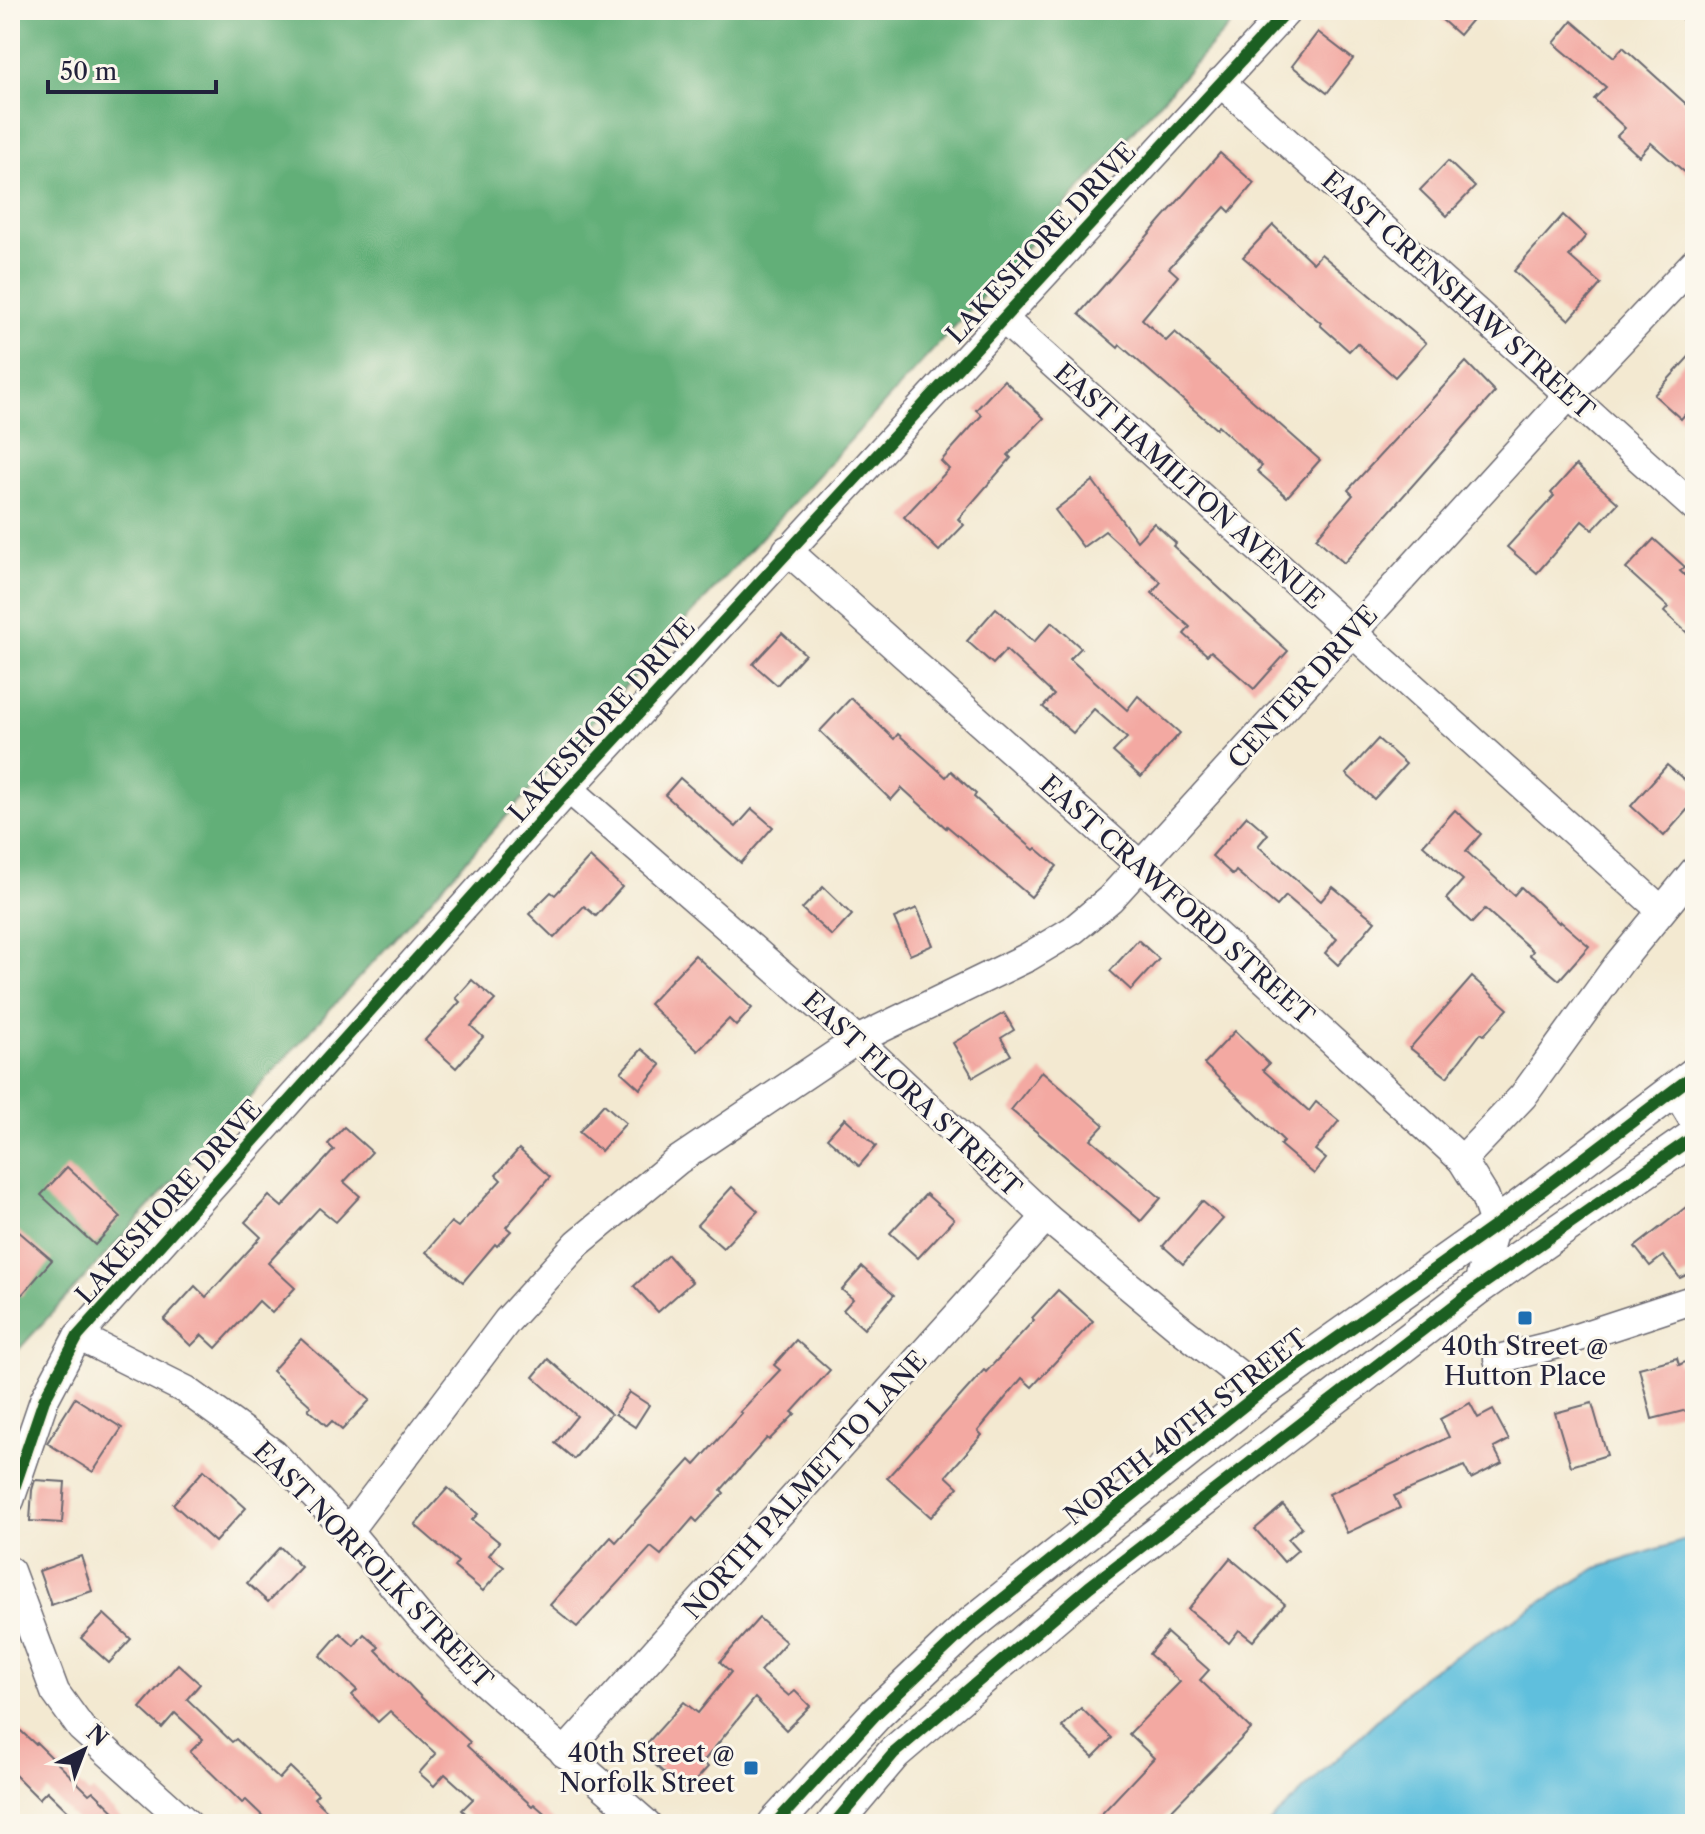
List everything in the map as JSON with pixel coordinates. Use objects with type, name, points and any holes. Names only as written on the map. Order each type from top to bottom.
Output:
[{"type":"main road","name":"NORTH 40TH STREET","points":[[775,1824],[876,1714],[968,1627],[1257,1395],[1495,1226],[1685,1082]]},
{"type":"main road","points":[[834,1824],[894,1753],[1089,1587],[1477,1288],[1695,1136]]},
{"type":"street","name":"LAKESHORE DRIVE","points":[[10,1500],[44,1400],[78,1336],[787,550],[1288,10]]},
{"type":"street","name":"EAST CRENSHAW STREET","points":[[1220,82],[1695,508]]},
{"type":"street","name":"CENTER DRIVE","points":[[348,1531],[507,1321],[578,1243],[677,1161],[857,1040],[1028,957],[1073,930],[1110,899],[1569,395],[1695,262]]},
{"type":"street","name":"EAST HAMILTON AVENUE","points":[[1002,318],[1661,910]]},
{"type":"street","name":"EAST CRAWFORD STREET","points":[[787,550],[1141,866],[1462,1160],[1485,1197],[1495,1226]]},
{"type":"street","name":"EAST FLORA STREET","points":[[569,789],[857,1040],[1046,1217],[1246,1380],[1257,1395]]},
{"type":"street","points":[[1462,1160],[1523,1096],[1661,910],[1695,870]]},
{"type":"street","points":[[1685,1082],[1695,1123]]},
{"type":"street","name":"NORTH PALMETTO LANE","points":[[564,1753],[1046,1217]]},
{"type":"street","points":[[1477,1288],[1495,1226]]},
{"type":"street","points":[[1498,1359],[1558,1344],[1695,1299]]},
{"type":"street","name":"EAST NORFOLK STREET","points":[[78,1336],[186,1390],[273,1453],[348,1531],[422,1620],[483,1681],[647,1824]]},
{"type":"street","points":[[10,1571],[55,1692],[81,1728],[188,1824]]},
{"type":"green space","points":[[10,10],[1244,10],[10,1359]]},
{"type":"water","points":[[1695,1537],[1695,1824],[1268,1824],[1424,1675],[1597,1568]]},
{"type":"building","points":[[1431,10],[1480,10],[1459,35]]},
{"type":"building","points":[[1572,21],[1614,57],[1623,47],[1695,112],[1695,181],[1651,143],[1639,156],[1617,136],[1625,128],[1594,99],[1606,87],[1554,43]]},
{"type":"building","points":[[1318,32],[1353,59],[1327,93],[1292,66]]},
{"type":"building","points":[[1220,153],[1254,183],[1230,212],[1225,207],[1169,268],[1178,276],[1142,319],[1166,341],[1175,332],[1320,460],[1287,497],[1257,471],[1262,466],[1218,426],[1216,429],[1120,345],[1118,348],[1079,314]]},
{"type":"building","points":[[1448,161],[1475,187],[1447,216],[1420,190]]},
{"type":"building","points":[[1563,215],[1586,236],[1569,256],[1601,284],[1569,320],[1514,271]]},
{"type":"building","points":[[1273,225],[1313,263],[1321,254],[1426,343],[1395,377],[1357,343],[1349,351],[1243,257]]},
{"type":"building","points":[[1695,350],[1695,403],[1681,419],[1654,395]]},
{"type":"building","points":[[1466,362],[1495,392],[1344,563],[1316,538],[1353,495],[1348,490]]},
{"type":"building","points":[[1004,380],[1044,418],[1008,455],[1011,458],[958,519],[964,525],[939,551],[904,517],[949,469],[941,461],[982,415],[976,410]]},
{"type":"building","points":[[1576,465],[1618,503],[1593,530],[1582,521],[1537,573],[1507,547],[1554,496],[1551,493]]},
{"type":"building","points":[[1093,481],[1137,541],[1154,523],[1176,543],[1173,546],[1288,651],[1254,689],[1211,651],[1207,655],[1184,634],[1190,627],[1152,593],[1161,582],[1105,531],[1083,547],[1055,510]]},
{"type":"building","points":[[1654,539],[1685,567],[1680,571],[1695,585],[1695,640],[1664,612],[1668,607],[1626,569]]},
{"type":"building","points":[[996,608],[1034,642],[1052,622],[1081,648],[1070,659],[1127,710],[1138,696],[1180,733],[1141,777],[1113,752],[1127,738],[1094,709],[1073,733],[1043,707],[1054,695],[1006,650],[993,664],[967,641]]},
{"type":"building","points":[[782,633],[805,654],[777,685],[753,664]]},
{"type":"building","points":[[851,698],[894,739],[898,734],[946,777],[951,771],[976,794],[974,797],[1057,866],[1031,897],[902,788],[891,800],[820,731]]},
{"type":"building","points":[[1378,739],[1406,764],[1374,799],[1346,774]]},
{"type":"building","points":[[1667,765],[1695,789],[1695,801],[1664,836],[1631,806]]},
{"type":"building","points":[[680,778],[736,827],[752,809],[773,827],[741,863],[665,795]]},
{"type":"building","points":[[1455,810],[1481,834],[1466,851],[1514,895],[1521,887],[1589,946],[1559,980],[1530,955],[1533,951],[1485,909],[1472,923],[1446,899],[1463,880],[1423,845]]},
{"type":"building","points":[[1247,816],[1268,834],[1258,846],[1321,901],[1333,887],[1375,921],[1338,965],[1325,953],[1337,939],[1286,896],[1277,906],[1236,871],[1233,875],[1212,856]]},
{"type":"building","points":[[590,857],[622,887],[596,916],[584,906],[554,938],[529,914],[551,892],[555,895]]},
{"type":"building","points":[[823,887],[852,915],[832,936],[802,909]]},
{"type":"building","points":[[917,908],[933,945],[910,955],[894,918]]},
{"type":"building","points":[[1138,940],[1159,959],[1131,990],[1110,971]]},
{"type":"building","points":[[695,955],[752,1008],[736,1026],[729,1019],[698,1051],[649,1004]]},
{"type":"building","points":[[1472,977],[1508,1009],[1484,1035],[1481,1033],[1447,1077],[1410,1048]]},
{"type":"building","points":[[472,980],[495,1000],[471,1026],[483,1037],[456,1068],[425,1040],[460,1002],[456,998]]},
{"type":"building","points":[[1004,1013],[1014,1030],[1001,1038],[1011,1055],[973,1077],[953,1043]]},
{"type":"building","points":[[1235,1031],[1269,1064],[1263,1070],[1309,1111],[1316,1102],[1339,1121],[1315,1150],[1326,1159],[1314,1174],[1280,1145],[1284,1141],[1204,1064]]},
{"type":"building","points":[[642,1049],[661,1065],[640,1089],[621,1072]]},
{"type":"building","points":[[1042,1071],[1104,1125],[1091,1139],[1161,1198],[1141,1221],[1011,1110]]},
{"type":"building","points":[[604,1104],[626,1123],[601,1151],[579,1132]]},
{"type":"building","points":[[845,1118],[876,1146],[859,1166],[827,1138]]},
{"type":"building","points":[[344,1127],[372,1152],[344,1182],[360,1196],[336,1222],[319,1208],[268,1263],[295,1288],[272,1313],[259,1301],[216,1348],[202,1335],[191,1346],[164,1320],[195,1286],[206,1297],[261,1237],[245,1222],[269,1196],[282,1207],[334,1150],[328,1144]]},
{"type":"building","points":[[519,1149],[550,1177],[506,1227],[511,1231],[497,1246],[495,1244],[463,1282],[426,1252],[451,1222],[458,1227],[501,1180],[496,1175]]},
{"type":"building","points":[[67,1167],[121,1217],[95,1245],[41,1195]]},
{"type":"building","points":[[732,1187],[758,1211],[723,1248],[697,1225]]},
{"type":"building","points":[[926,1194],[954,1219],[918,1258],[890,1233]]},
{"type":"building","points":[[1695,1200],[1695,1271],[1680,1278],[1663,1256],[1650,1266],[1635,1247]]},
{"type":"building","points":[[1202,1201],[1223,1219],[1183,1264],[1163,1246]]},
{"type":"building","points":[[10,1224],[52,1260],[21,1296],[10,1286]]},
{"type":"building","points":[[668,1255],[692,1282],[658,1312],[634,1286]]},
{"type":"building","points":[[862,1267],[894,1295],[864,1329],[843,1310],[853,1299],[842,1290]]},
{"type":"building","points":[[1058,1290],[1093,1321],[1032,1387],[1022,1378],[978,1431],[982,1435],[946,1476],[958,1487],[931,1517],[887,1478],[984,1370],[986,1372],[1034,1320],[1032,1318]]},
{"type":"building","points":[[301,1339],[370,1400],[342,1430],[332,1421],[327,1426],[308,1409],[311,1406],[272,1371]]},
{"type":"building","points":[[796,1340],[830,1370],[792,1412],[795,1414],[769,1440],[767,1438],[721,1490],[724,1493],[697,1522],[693,1518],[661,1555],[651,1547],[577,1627],[550,1605],[611,1537],[616,1542],[690,1460],[695,1465],[780,1370],[774,1365]]},
{"type":"building","points":[[1695,1357],[1695,1408],[1652,1419],[1639,1368],[1677,1358],[1679,1365]]},
{"type":"building","points":[[548,1359],[611,1414],[574,1459],[555,1443],[577,1416],[533,1377]]},
{"type":"building","points":[[629,1392],[649,1405],[635,1427],[615,1414]]},
{"type":"building","points":[[75,1398],[122,1428],[93,1472],[47,1443]]},
{"type":"building","points":[[1470,1403],[1478,1418],[1493,1410],[1509,1440],[1494,1448],[1502,1463],[1471,1479],[1464,1466],[1394,1496],[1400,1508],[1347,1533],[1329,1494],[1449,1437],[1440,1419]]},
{"type":"building","points":[[1592,1403],[1607,1455],[1571,1466],[1555,1413]]},
{"type":"building","points":[[204,1470],[246,1508],[215,1542],[173,1504]]},
{"type":"building","points":[[35,1480],[65,1482],[62,1523],[30,1521]]},
{"type":"building","points":[[448,1488],[478,1514],[472,1520],[499,1542],[489,1555],[504,1567],[483,1591],[454,1567],[458,1562],[415,1525]]},
{"type":"building","points":[[1283,1505],[1302,1527],[1288,1539],[1298,1550],[1284,1562],[1255,1529]]},
{"type":"building","points":[[280,1547],[301,1567],[268,1602],[247,1583]]},
{"type":"building","points":[[81,1556],[92,1591],[51,1605],[39,1571]]},
{"type":"building","points":[[1230,1558],[1285,1604],[1253,1641],[1239,1630],[1229,1643],[1188,1609]]},
{"type":"building","points":[[104,1614],[131,1639],[109,1663],[81,1638]]},
{"type":"building","points":[[759,1618],[786,1642],[760,1671],[789,1696],[795,1691],[810,1706],[786,1730],[755,1698],[703,1762],[708,1767],[685,1792],[640,1751],[684,1702],[698,1713],[731,1672],[720,1662]]},
{"type":"building","points":[[340,1633],[354,1646],[364,1634],[379,1647],[376,1650],[470,1742],[467,1746],[532,1806],[534,1804],[557,1824],[477,1824],[462,1810],[473,1799],[445,1774],[434,1786],[419,1773],[436,1754],[390,1711],[378,1722],[352,1695],[357,1690],[320,1656]]},
{"type":"building","points":[[1167,1633],[1209,1670],[1200,1680],[1251,1729],[1158,1824],[1092,1824],[1154,1758],[1129,1734],[1180,1682],[1149,1654]]},
{"type":"building","points":[[178,1664],[200,1684],[187,1699],[232,1742],[236,1739],[279,1779],[290,1767],[318,1794],[314,1798],[341,1824],[271,1824],[246,1800],[242,1803],[190,1752],[203,1739],[175,1713],[162,1728],[140,1708]]},
{"type":"building","points":[[1081,1708],[1112,1738],[1093,1757],[1062,1727]]},
{"type":"building","points":[[10,1721],[89,1794],[93,1791],[127,1824],[81,1824],[47,1791],[39,1799],[10,1770]]},
{"type":"cycle path","points":[[10,1500],[44,1400],[78,1336],[569,789],[1288,10]]},
{"type":"cycle path","points":[[775,1824],[876,1714],[968,1627],[1257,1395],[1495,1226],[1695,1074]]},
{"type":"cycle path","points":[[834,1824],[894,1753],[1089,1587],[1477,1288],[1695,1136]]},
{"type":"place","name":"40th Street @ Hutton Place","points":[[1525,1318]]},
{"type":"place","name":"40th Street @ Norfolk Street","points":[[751,1768]]}]
